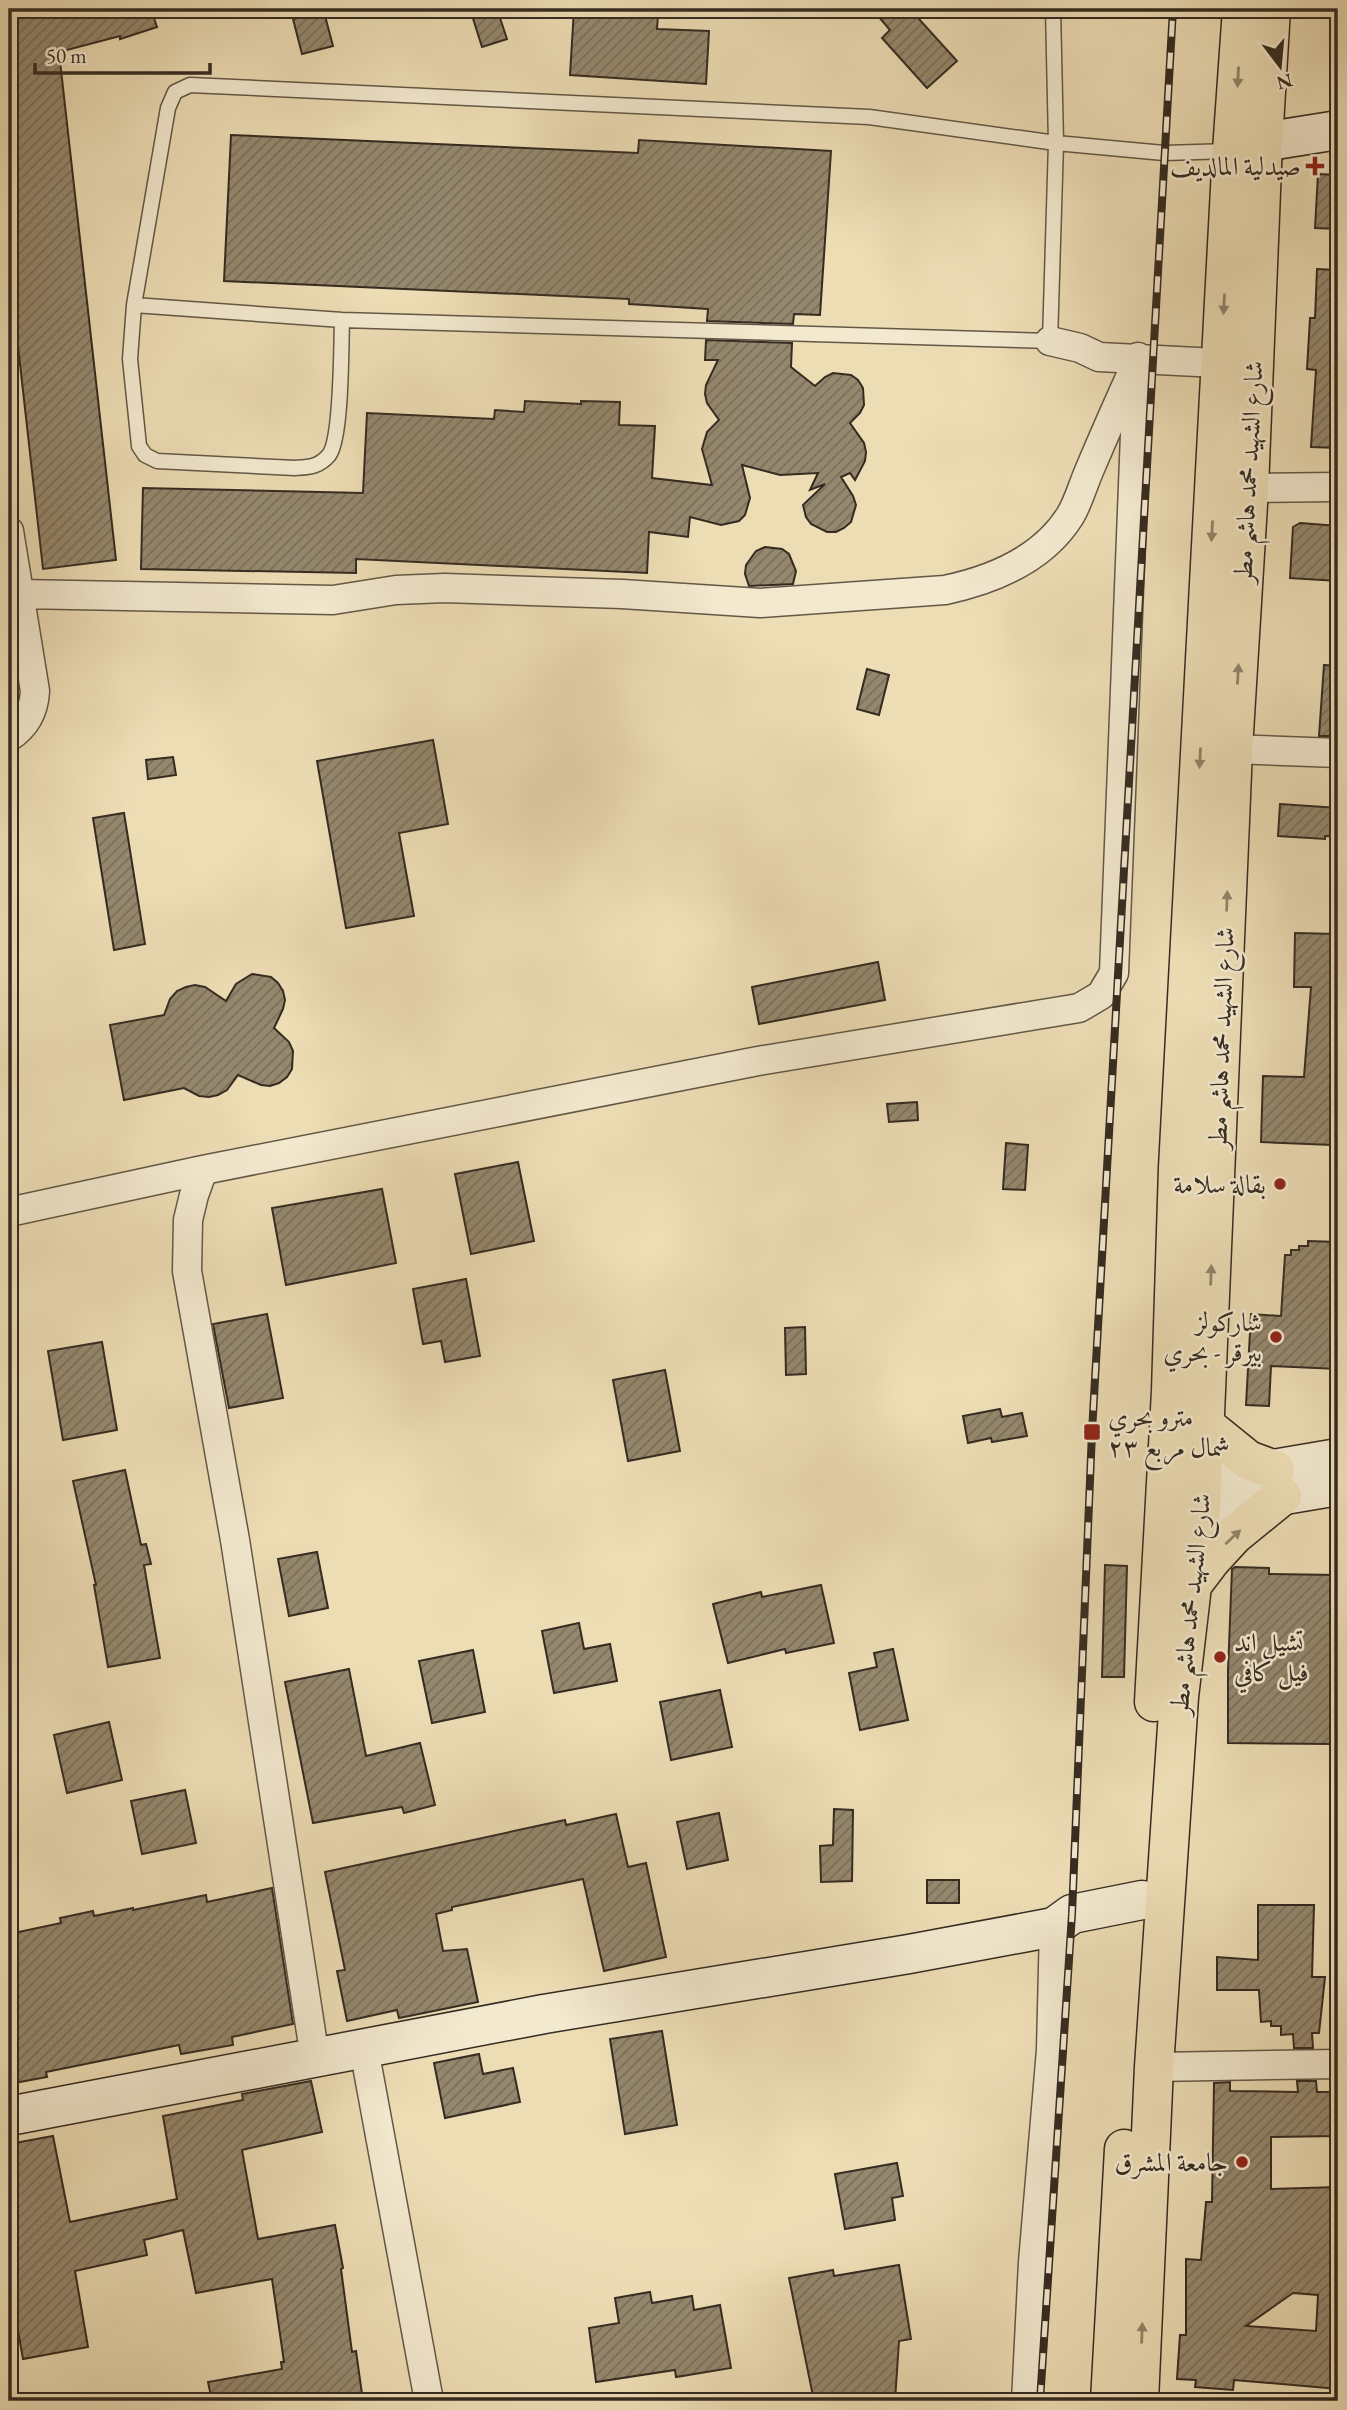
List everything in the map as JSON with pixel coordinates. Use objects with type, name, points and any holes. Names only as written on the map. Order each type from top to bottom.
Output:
[{"type":"main road","name":"شارع الشهيد محمد هاشم مطر","points":[[1110,2401],[1171,1391],[1178,1168],[1237,364],[1247,146],[1242,9]]},
{"type":"main road","name":"شارع الشهيد محمد هاشم مطر","points":[[1247,146],[1271,9]]},
{"type":"main road","name":"شارع الشهيد محمد هاشم مطر","points":[[1139,2401],[1154,2067],[1179,1697],[1202,1495],[1206,1426],[1233,749],[1249,488],[1237,364]]},
{"type":"main road","points":[[1192,1585],[1279,1483],[1206,1426]]},
{"type":"street","points":[[1247,146],[1338,130]]},
{"type":"street","points":[[1051,341],[1080,348],[1099,357],[1237,364]]},
{"type":"street","points":[[20,593],[333,600],[418,587],[622,594],[760,603],[945,590],[974,584],[1002,573],[1028,558],[1051,538],[1070,516],[1138,357]]},
{"type":"street","points":[[9,1212],[203,1170],[770,1058],[1079,1008],[1101,995],[1114,973],[1138,357]]},
{"type":"street","points":[[1249,488],[1338,487]]},
{"type":"street","points":[[9,531],[35,691],[34,703],[25,724],[9,737]]},
{"type":"street","points":[[1233,749],[1338,753]]},
{"type":"street","points":[[203,1170],[188,1220],[187,1271],[235,1540],[315,2058]]},
{"type":"street","points":[[1279,1483],[1338,1458]]},
{"type":"street","points":[[1202,1495],[1279,1483],[1338,1486]]},
{"type":"street","points":[[9,2116],[544,2014],[909,1954],[1054,1927],[1072,1914],[1142,1900]]},
{"type":"street","points":[[1026,2401],[1033,2262],[1051,2050],[1054,1927]]},
{"type":"street","points":[[363,2049],[429,2401]]},
{"type":"street","points":[[1154,2067],[1338,2064]]},
{"type":"lane","points":[[134,305],[342,320],[1051,341],[1055,143],[1053,9]]},
{"type":"lane","points":[[342,320],[337,433],[330,454],[317,466],[295,468],[157,461],[145,455],[139,446],[130,359],[134,305],[168,108],[174,92],[190,85],[869,117],[1055,143],[1164,153],[1207,153],[1247,146]]},
{"type":"building","points":[[9,9],[151,9],[157,27],[120,39],[120,36],[59,52],[116,560],[43,569],[9,266]]},
{"type":"building","points":[[470,9],[497,9],[507,39],[482,47]]},
{"type":"building","points":[[574,9],[608,9],[607,12],[658,15],[657,29],[709,31],[706,84],[570,75]]},
{"type":"building","points":[[872,9],[919,9],[918,18],[957,61],[927,88],[882,38],[890,30]]},
{"type":"building","points":[[324,12],[333,46],[302,54],[293,19]]},
{"type":"building","points":[[231,135],[638,153],[639,140],[831,151],[820,315],[794,314],[793,324],[707,321],[708,309],[629,304],[629,299],[224,281]]},
{"type":"building","points":[[1318,174],[1338,175],[1338,229],[1315,228]]},
{"type":"building","points":[[1317,269],[1336,270],[1334,319],[1338,320],[1338,448],[1311,447],[1316,370],[1307,369],[1310,318],[1315,318]]},
{"type":"building","points":[[706,340],[792,343],[791,367],[815,386],[833,373],[851,375],[858,380],[863,388],[864,405],[850,423],[864,443],[866,452],[865,461],[855,480],[850,473],[841,477],[856,505],[851,522],[844,528],[827,532],[811,524],[806,517],[803,505],[825,484],[810,490],[818,473],[780,475],[742,465],[750,498],[745,515],[739,521],[721,525],[690,517],[688,537],[649,532],[647,573],[356,559],[356,573],[141,569],[143,488],[363,493],[367,413],[494,419],[495,410],[524,412],[525,401],[581,404],[581,401],[620,402],[619,425],[655,426],[652,478],[712,485],[702,449],[707,432],[719,420],[707,403],[705,394],[706,385],[718,360],[705,360]]},
{"type":"building","points":[[1300,523],[1338,526],[1338,581],[1290,578],[1293,527]]},
{"type":"building","points":[[765,547],[782,549],[789,554],[796,571],[793,584],[749,586],[745,574],[746,565],[756,551]]},
{"type":"building","points":[[1324,665],[1338,666],[1338,736],[1319,736]]},
{"type":"building","points":[[867,669],[889,675],[879,715],[857,709]]},
{"type":"building","points":[[433,740],[448,824],[399,833],[414,916],[346,928],[317,761]]},
{"type":"building","points":[[173,757],[176,775],[148,779],[146,760]]},
{"type":"building","points":[[1280,804],[1338,808],[1338,837],[1325,836],[1325,839],[1278,836]]},
{"type":"building","points":[[124,813],[145,944],[114,950],[93,818]]},
{"type":"building","points":[[1295,933],[1338,934],[1338,1067],[1332,1145],[1261,1142],[1263,1076],[1304,1077],[1311,987],[1294,987]]},
{"type":"building","points":[[878,962],[885,1000],[759,1024],[752,987]]},
{"type":"building","points":[[252,974],[271,977],[283,991],[283,1009],[274,1028],[289,1042],[293,1051],[292,1069],[287,1077],[270,1086],[238,1075],[227,1090],[209,1097],[199,1096],[184,1088],[124,1100],[110,1025],[164,1015],[170,999],[177,991],[195,985],[205,987],[226,1001],[236,984]]},
{"type":"building","points":[[917,1102],[918,1120],[889,1122],[887,1104]]},
{"type":"building","points":[[1006,1143],[1028,1145],[1025,1190],[1003,1189]]},
{"type":"building","points":[[518,1162],[534,1241],[471,1254],[455,1174]]},
{"type":"building","points":[[382,1189],[396,1263],[286,1285],[272,1208]]},
{"type":"building","points":[[1308,1241],[1338,1242],[1338,1369],[1271,1366],[1269,1406],[1246,1405],[1251,1314],[1281,1316],[1285,1255],[1291,1255],[1291,1250],[1299,1250],[1299,1246],[1308,1246]]},
{"type":"building","points":[[466,1279],[480,1356],[445,1362],[441,1341],[423,1344],[413,1289]]},
{"type":"building","points":[[267,1314],[283,1398],[229,1408],[213,1324]]},
{"type":"building","points":[[805,1327],[806,1374],[786,1375],[785,1328]]},
{"type":"building","points":[[102,1342],[117,1430],[63,1440],[48,1351]]},
{"type":"building","points":[[665,1370],[680,1451],[628,1461],[613,1380]]},
{"type":"building","points":[[1000,1409],[1002,1417],[1022,1413],[1027,1436],[992,1442],[991,1438],[968,1443],[963,1416]]},
{"type":"building","points":[[125,1470],[141,1545],[146,1544],[151,1564],[144,1565],[160,1658],[108,1667],[96,1585],[73,1481]]},
{"type":"building","points":[[317,1552],[328,1608],[289,1616],[278,1559]]},
{"type":"building","points":[[1105,1565],[1127,1566],[1124,1677],[1102,1677]]},
{"type":"building","points":[[1269,1568],[1269,1574],[1337,1575],[1338,1664],[1331,1664],[1331,1744],[1228,1743],[1232,1569]]},
{"type":"building","points":[[821,1585],[834,1643],[786,1653],[785,1649],[728,1663],[713,1604],[761,1592],[762,1597]]},
{"type":"building","points":[[579,1623],[584,1649],[610,1644],[617,1681],[554,1693],[542,1631]]},
{"type":"building","points":[[893,1649],[908,1720],[860,1730],[849,1673],[877,1667],[874,1653]]},
{"type":"building","points":[[473,1650],[485,1712],[432,1723],[419,1661]]},
{"type":"building","points":[[349,1669],[366,1756],[420,1743],[435,1805],[404,1813],[402,1807],[313,1823],[285,1682]]},
{"type":"building","points":[[720,1690],[732,1747],[671,1760],[660,1702]]},
{"type":"building","points":[[109,1722],[122,1780],[67,1793],[54,1735]]},
{"type":"building","points":[[185,1790],[196,1843],[142,1854],[131,1801]]},
{"type":"building","points":[[834,1809],[853,1810],[852,1881],[821,1882],[820,1846],[833,1845]]},
{"type":"building","points":[[719,1813],[728,1860],[687,1869],[677,1822]]},
{"type":"building","points":[[616,1814],[628,1867],[646,1863],[666,1957],[604,1971],[583,1879],[452,1907],[452,1910],[436,1914],[443,1951],[467,1949],[478,2002],[399,2018],[397,2010],[347,2021],[337,1971],[345,1970],[325,1872],[565,1820],[566,1825]]},
{"type":"building","points":[[927,1880],[959,1880],[959,1903],[927,1903]]},
{"type":"building","points":[[272,1888],[293,2024],[232,2037],[233,2045],[181,2054],[179,2045],[46,2072],[47,2077],[9,2084],[9,1934],[61,1923],[60,1918],[93,1911],[94,1916],[206,1895],[207,1902]]},
{"type":"building","points":[[1258,1905],[1314,1905],[1312,1977],[1325,1977],[1319,2033],[1312,2033],[1313,2048],[1294,2048],[1293,2034],[1281,2035],[1281,2026],[1271,2026],[1271,2021],[1261,2022],[1259,1990],[1217,1990],[1217,1957],[1258,1960]]},
{"type":"building","points":[[662,2031],[677,2125],[625,2134],[610,2039]]},
{"type":"building","points":[[479,2054],[483,2074],[513,2068],[520,2102],[445,2118],[434,2063]]},
{"type":"building","points":[[311,2081],[322,2132],[242,2150],[258,2239],[335,2225],[343,2268],[352,2352],[356,2351],[363,2401],[212,2401],[208,2382],[282,2369],[281,2362],[284,2362],[272,2279],[196,2293],[183,2230],[144,2240],[147,2255],[75,2271],[88,2347],[23,2359],[9,2280],[9,2144],[53,2136],[70,2222],[177,2199],[163,2116],[243,2100],[242,2094]]},
{"type":"building","points":[[1297,2081],[1316,2081],[1317,2092],[1338,2092],[1338,2136],[1271,2137],[1271,2189],[1338,2187],[1338,2389],[1234,2380],[1233,2390],[1195,2387],[1196,2380],[1177,2379],[1180,2335],[1186,2335],[1186,2259],[1201,2260],[1206,2202],[1212,2202],[1214,2083],[1230,2082],[1230,2091],[1298,2092]],"holes":[[[1293,2293],[1318,2295],[1316,2331],[1246,2326]]]},
{"type":"building","points":[[897,2163],[903,2196],[892,2198],[895,2220],[845,2229],[835,2174]]},
{"type":"building","points":[[899,2265],[911,2339],[899,2341],[895,2401],[814,2401],[789,2278],[833,2270],[834,2276]]},
{"type":"building","points":[[650,2292],[652,2303],[692,2296],[694,2310],[720,2305],[731,2368],[676,2377],[675,2370],[596,2382],[589,2328],[619,2323],[615,2298]]},
{"type":"railway","points":[[1040,2401],[1072,1914],[1092,1432],[1173,9]]},
{"type":"place","name":"صيدلية المالديف","points":[[1315,166]]},
{"type":"place","name":"بقالة سلامة","points":[[1280,1184]]},
{"type":"place","name":"شاركولز بيرقر - بحري","points":[[1276,1337]]},
{"type":"place","name":"مترو بحري شمال مربع ٢٣","points":[[1092,1432]]},
{"type":"place","name":"تشيل اند فيل كافي","points":[[1220,1657]]},
{"type":"place","name":"جامعة المشرق","points":[[1242,2162]]}]
